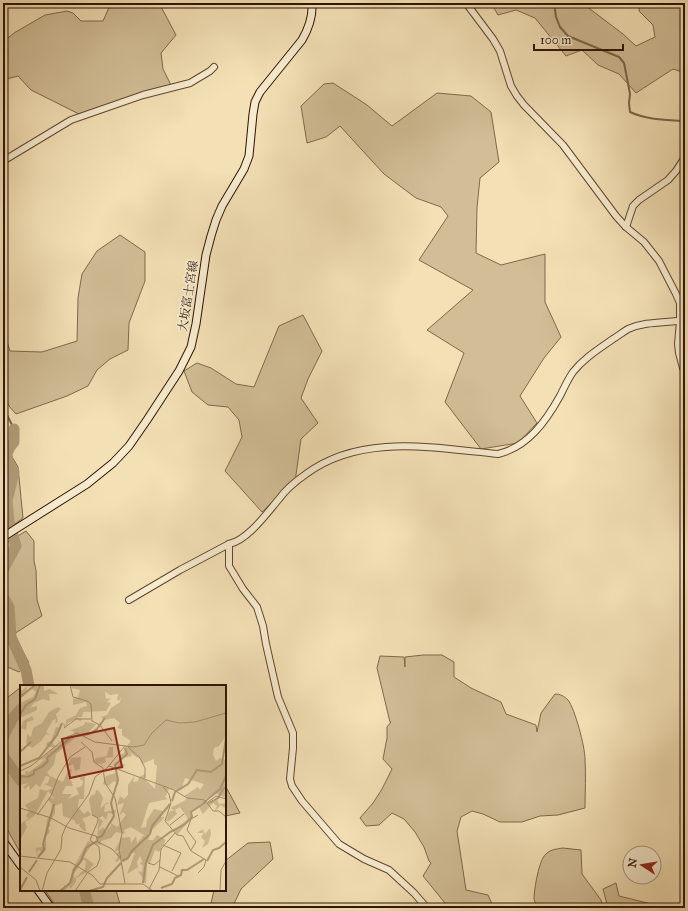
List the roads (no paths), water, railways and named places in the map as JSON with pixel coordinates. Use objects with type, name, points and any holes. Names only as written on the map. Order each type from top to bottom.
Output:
[{"type":"main road","name":"大坂富士宮線","points":[[4,537],[87,484],[113,463],[128,446],[147,420],[179,371],[191,347],[210,236],[222,206],[244,169],[249,156],[255,102],[260,92],[307,32],[312,15],[312,3]]},
{"type":"main road","points":[[3,841],[20,865]]},
{"type":"main road","points":[[39,891],[51,908]]},
{"type":"street","points":[[466,3],[500,51],[511,86],[517,96],[563,145],[616,216],[626,227],[644,242],[659,261],[680,303],[683,320],[678,344],[679,354],[685,370]]},
{"type":"street","points":[[3,161],[71,120],[144,95],[190,83],[214,67]]},
{"type":"street","points":[[626,227],[633,206],[639,200],[668,180],[685,157]]},
{"type":"street","points":[[129,600],[180,570],[229,544],[235,543],[250,532],[283,493],[298,479],[315,467],[334,458],[358,450],[396,446],[427,447],[498,454],[508,452],[538,430],[552,410],[573,372],[591,354],[635,326],[646,323],[683,320]]},
{"type":"street","points":[[229,544],[229,566],[257,607],[263,626],[278,697],[293,733],[290,779],[292,786],[339,844],[364,859],[389,870],[414,893],[427,908]]},
{"type":"waterway","points":[[554,3],[556,17],[560,27],[568,36],[619,57],[624,63],[630,94],[630,112],[650,118],[685,121]]},
{"type":"waterway","points":[[3,407],[14,429]]},
{"type":"waterway","points":[[3,570],[16,546],[9,522],[7,501],[14,472],[8,460],[7,454],[14,442],[14,429]]},
{"type":"waterway","points":[[3,597],[9,607],[11,637],[26,670],[29,685]]},
{"type":"waterway","points":[[3,737],[13,718],[20,710]]},
{"type":"waterway","points":[[3,756],[20,780]]},
{"type":"waterway","points":[[85,891],[90,908]]}]
